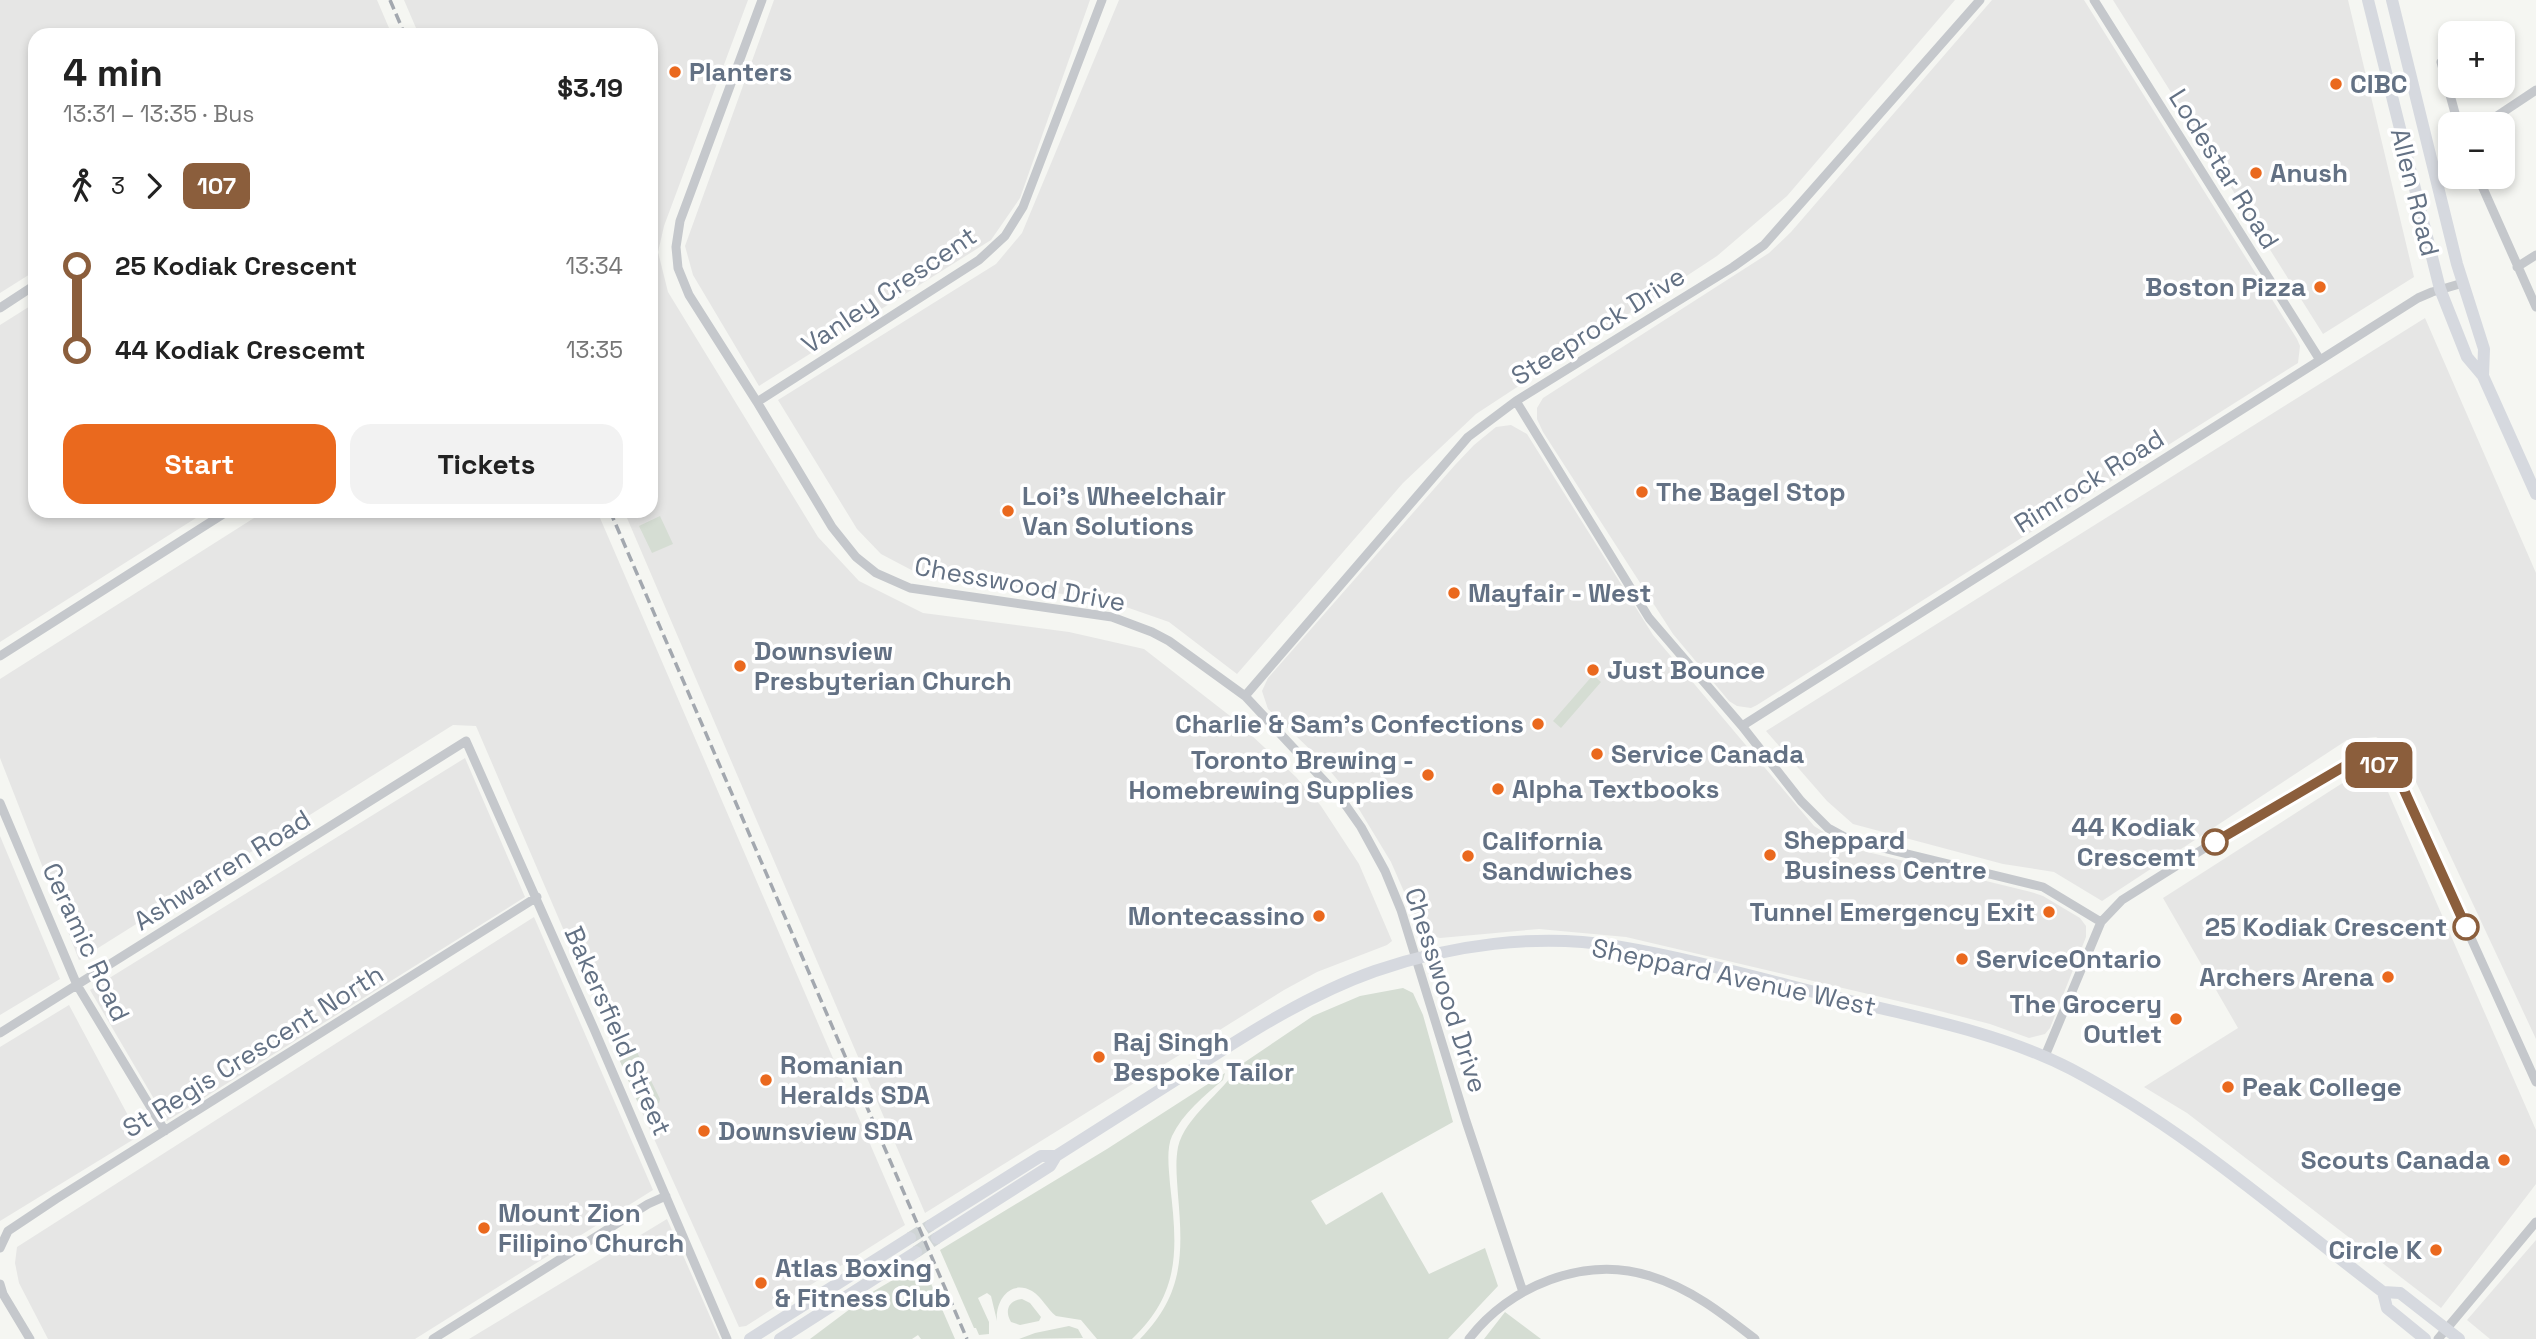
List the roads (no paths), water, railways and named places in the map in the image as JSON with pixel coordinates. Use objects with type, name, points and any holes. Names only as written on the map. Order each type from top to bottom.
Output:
[{"type":"main road","name":"Allen Road","points":[[2368,0],[2440,289],[2467,357],[2483,376],[2536,494]]},
{"type":"main road","name":"Allen Road","points":[[2392,0],[2463,283],[2484,349],[2483,376]]},
{"type":"main road","name":"Sheppard Avenue West","points":[[937,1238],[1050,1166],[1056,1156],[1250,1032],[1372,972],[1418,958],[1468,948],[1516,943],[1613,946],[1930,1021],[1991,1037],[2045,1056],[2119,1096],[2180,1136],[2383,1292],[2400,1293],[2442,1334],[2459,1339]]},
{"type":"main road","name":"Sheppard Avenue West","points":[[932,1225],[1041,1156],[1056,1156]]},
{"type":"main road","points":[[750,1339],[910,1238]]},
{"type":"main road","points":[[780,1339],[916,1252]]},
{"type":"main road","name":"Sheppard Avenue West","points":[[2383,1292],[2387,1308],[2425,1339]]},
{"type":"street","name":"Chesswood Drive","points":[[762,0],[680,221],[676,247],[678,268],[689,295],[832,527],[856,557],[876,573],[909,589],[1121,620],[1169,640],[1245,696],[1324,778],[1361,827],[1385,871],[1401,910],[1418,958],[1466,1121],[1523,1292]]},
{"type":"street","name":"Vanley Crescent","points":[[757,402],[979,260],[1005,236],[1023,207],[1102,0]]},
{"type":"street","name":"Steeprock Drive","points":[[1245,696],[1455,450],[1479,428],[1516,401],[1733,267],[1763,245],[1980,0]]},
{"type":"street","name":"Lodestar Road","points":[[2094,0],[2320,360]]},
{"type":"street","points":[[2503,112],[2536,90]]},
{"type":"street","points":[[2483,189],[2536,307]]},
{"type":"street","points":[[2517,267],[2536,255]]},
{"type":"street","name":"Rimrock Road","points":[[1742,726],[2418,298],[2463,283]]},
{"type":"street","points":[[0,308],[28,290]]},
{"type":"street","points":[[1516,401],[1649,618],[1818,820],[1850,840],[2043,887],[2101,922]]},
{"type":"street","points":[[0,656],[217,518]]},
{"type":"street","name":"Bakersfield Street","points":[[466,741],[537,897],[727,1339]]},
{"type":"street","name":"Ashwarren Road","points":[[0,1033],[466,741]]},
{"type":"street","points":[[2045,1056],[2101,922],[2122,900],[2235,829],[2350,763],[2375,762],[2399,779],[2536,1082]]},
{"type":"street","name":"Ceramic Road","points":[[0,803],[77,985],[165,1131]]},
{"type":"street","name":"St Regis Crescent North","points":[[0,1248],[8,1231],[537,897]]},
{"type":"street","points":[[433,1339],[648,1204],[666,1196]]},
{"type":"street","points":[[2442,1334],[2536,1222]]},
{"type":"street","points":[[1469,1339],[1501,1307],[1523,1292],[1546,1281],[1574,1273],[1604,1269],[1628,1270],[1664,1281],[1703,1301],[1755,1339]]},
{"type":"street","points":[[0,1284],[3,1294],[30,1339]]},
{"type":"tunnel","points":[[910,1238],[931,1225]]},
{"type":"tunnel","points":[[916,1252],[937,1238]]},
{"type":"railway","points":[[390,0],[402,28]]},
{"type":"railway","points":[[613,518],[967,1339]]},
{"type":"place","name":"Planters","points":[[675,72]]},
{"type":"place","name":"CIBC","points":[[2336,84]]},
{"type":"place","name":"Anush","points":[[2256,173]]},
{"type":"place","name":"Boston Pizza","points":[[2320,287]]},
{"type":"place","name":"The Bagel Stop","points":[[1642,492]]},
{"type":"place","name":"Loi's Wheelchair Van Solutions","points":[[1008,511]]},
{"type":"place","name":"Mayfair - West","points":[[1454,593]]},
{"type":"place","name":"Downsview Presbyterian Church","points":[[740,666]]},
{"type":"place","name":"Just Bounce","points":[[1593,670]]},
{"type":"place","name":"Charlie & Sam's Confections","points":[[1538,724]]},
{"type":"place","name":"Service Canada","points":[[1597,754]]},
{"type":"place","name":"Toronto Brewing - Homebrewing Supplies","points":[[1428,775]]},
{"type":"place","name":"Alpha Textbooks","points":[[1498,789]]},
{"type":"place","name":"44 Kodiak Crescemt","points":[[2215,842]]},
{"type":"place","name":"Sheppard Business Centre","points":[[1770,855]]},
{"type":"place","name":"California Sandwiches","points":[[1468,856]]},
{"type":"place","name":"Tunnel Emergency Exit","points":[[2049,912]]},
{"type":"place","name":"Montecassino","points":[[1319,916]]},
{"type":"place","name":"25 Kodiak Crescent","points":[[2466,927]]},
{"type":"place","name":"ServiceOntario","points":[[1962,959]]},
{"type":"place","name":"Archers Arena","points":[[2388,977]]},
{"type":"place","name":"The Grocery Outlet","points":[[2176,1019]]},
{"type":"place","name":"Raj Singh Bespoke Tailor","points":[[1099,1057]]},
{"type":"place","name":"Romanian Heralds SDA","points":[[766,1080]]},
{"type":"place","name":"Peak College","points":[[2228,1087]]},
{"type":"place","name":"Downsview SDA","points":[[704,1131]]},
{"type":"place","name":"Scouts Canada","points":[[2504,1160]]},
{"type":"place","name":"Mount Zion Filipino Church","points":[[484,1228]]},
{"type":"place","name":"Circle K","points":[[2436,1250]]},
{"type":"place","name":"Atlas Boxing & Fitness Club","points":[[761,1283]]}]
